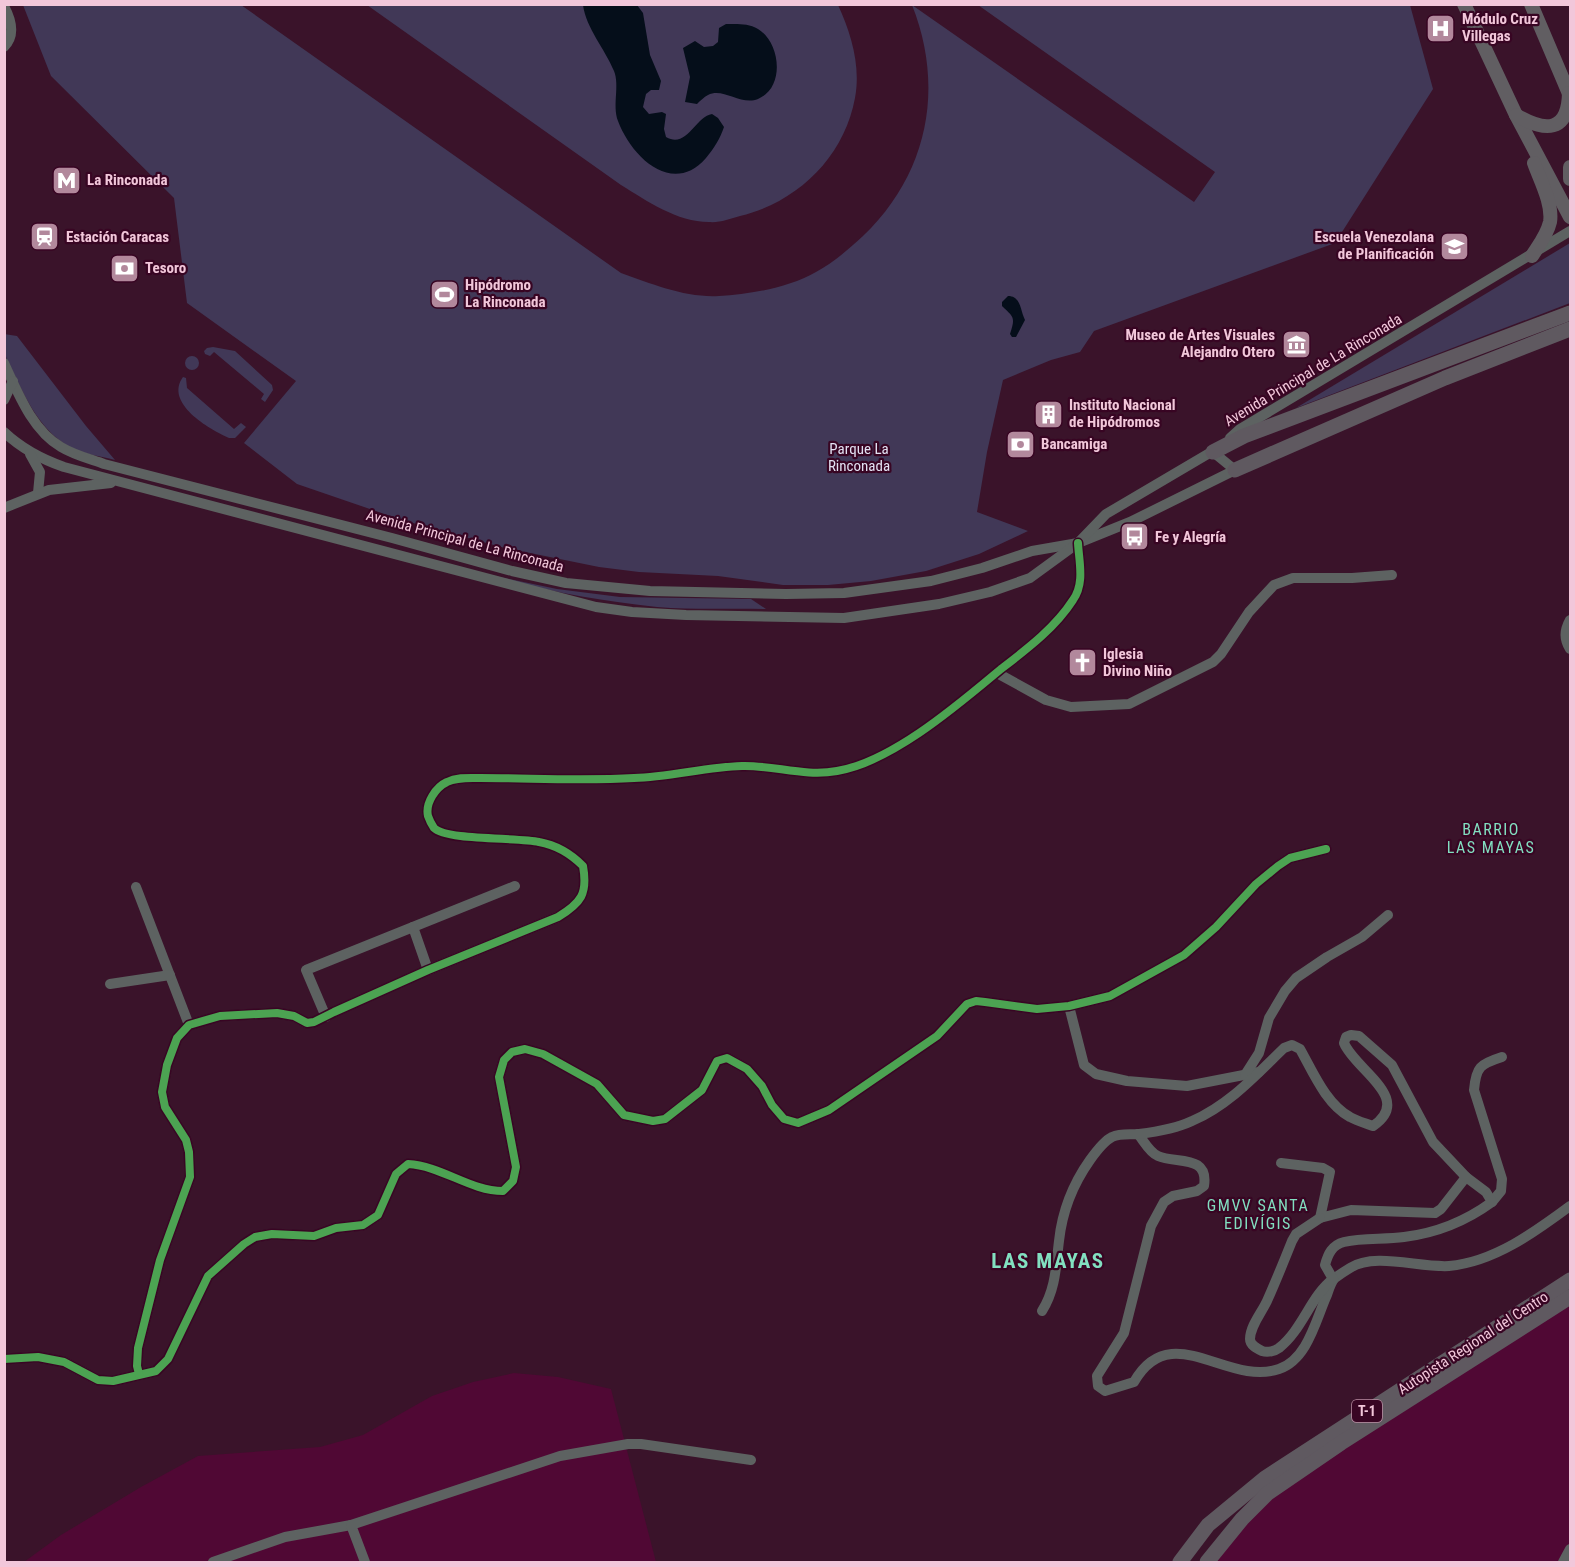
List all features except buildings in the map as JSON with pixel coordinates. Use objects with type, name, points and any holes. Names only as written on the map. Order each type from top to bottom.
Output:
[{"type":"highway","points":[[1214,452],[1256,432],[1570,313]]},
{"type":"highway","points":[[1235,470],[1445,378],[1570,329]]},
{"type":"highway","name":"Autopista Regional del Centro","points":[[1180,1563],[1208,1525],[1265,1478],[1570,1280]]},
{"type":"highway","name":"Autopista Regional del Centro","points":[[1207,1563],[1242,1519],[1268,1493],[1341,1443],[1570,1297]]},
{"type":"main road","points":[[1464,4],[1516,116],[1570,217]]},
{"type":"main road","points":[[1516,116],[1536,125],[1552,127],[1567,112],[1570,95],[1531,4]]},
{"type":"main road","points":[[1531,143],[1550,216],[1545,235],[1532,255]]},
{"type":"main road","points":[[1570,167],[1570,179]]},
{"type":"street","points":[[4,6],[12,28],[9,42],[4,47]]},
{"type":"street","name":"Avenida Principal de La Rinconada","points":[[4,432],[39,458],[64,467],[596,608],[632,612],[844,618],[892,612],[990,592],[1030,578],[1078,543],[1106,514],[1214,452],[1240,429],[1570,231]]},
{"type":"street","name":"Avenida Principal de La Rinconada","points":[[4,363],[30,416],[39,427],[60,447],[104,464],[382,535],[512,571],[566,583],[650,591],[844,593],[931,581],[982,568],[1032,551],[1078,543],[1130,522],[1235,470]]},
{"type":"street","points":[[4,400],[13,381]]},
{"type":"street","points":[[28,451],[40,472],[38,493]]},
{"type":"street","points":[[1214,452],[1235,470]]},
{"type":"street","points":[[4,508],[38,493],[120,482]]},
{"type":"street","points":[[139,1374],[136,1366],[138,1348],[160,1260],[190,1177],[186,1140],[168,1113],[162,1092],[167,1065],[177,1038],[189,1025],[220,1016],[277,1013],[294,1016],[307,1023],[314,1023],[428,970],[558,917],[574,907],[584,892],[583,866],[576,859],[558,849],[540,842],[450,835],[434,828],[428,817],[428,807],[431,797],[446,782],[456,779],[480,778],[634,778],[743,766],[802,773],[838,771],[862,764],[895,748],[939,719],[1042,636],[1074,600],[1081,583],[1078,543]]},
{"type":"street","points":[[997,673],[1047,700],[1071,707],[1129,704],[1213,662],[1221,654],[1249,612],[1274,585],[1293,578],[1392,575]]},
{"type":"street","points":[[1570,620],[1566,627],[1565,641],[1570,648]]},
{"type":"street","points":[[4,1359],[38,1357],[64,1362],[98,1380],[113,1381],[156,1371],[168,1359],[208,1276],[255,1237],[272,1234],[314,1236],[336,1228],[363,1226],[378,1215],[396,1174],[408,1164],[424,1165],[487,1191],[503,1191],[513,1181],[516,1167],[499,1077],[504,1060],[512,1052],[525,1049],[543,1054],[597,1084],[624,1114],[653,1121],[665,1119],[702,1090],[717,1061],[727,1058],[747,1069],[762,1086],[772,1105],[784,1119],[798,1122],[829,1110],[937,1036],[967,1004],[985,1002],[1037,1009],[1069,1006],[1110,996],[1184,955],[1216,927],[1256,884],[1278,866],[1290,858],[1326,849]]},
{"type":"street","points":[[326,1017],[306,970],[515,886]]},
{"type":"street","points":[[136,887],[189,1025]]},
{"type":"street","points":[[1245,1075],[1259,1053],[1269,1018],[1285,991],[1296,978],[1362,937],[1388,915]]},
{"type":"street","points":[[413,927],[428,970]]},
{"type":"street","points":[[110,984],[170,975]]},
{"type":"street","points":[[1069,1006],[1084,1065],[1096,1074],[1127,1081],[1187,1086],[1259,1072]]},
{"type":"street","points":[[1042,1311],[1056,1274],[1063,1219],[1073,1190],[1090,1159],[1111,1138],[1190,1122],[1209,1113],[1242,1090],[1284,1048],[1292,1045],[1300,1049],[1329,1097],[1338,1107],[1350,1117],[1373,1126],[1386,1114],[1388,1101],[1376,1082],[1347,1051],[1344,1043],[1346,1037],[1359,1036],[1392,1065],[1433,1142],[1466,1177],[1486,1192],[1492,1202]]},
{"type":"street","points":[[1333,1280],[1325,1265],[1328,1253],[1334,1246],[1343,1242],[1404,1237],[1437,1231],[1473,1216],[1492,1202],[1501,1191],[1502,1179],[1474,1090],[1477,1071],[1483,1064],[1502,1057]]},
{"type":"street","points":[[1138,1134],[1151,1151],[1158,1156],[1195,1163],[1203,1170],[1204,1186],[1197,1191],[1173,1196],[1164,1203],[1151,1226],[1124,1333],[1097,1376],[1098,1386],[1105,1391],[1134,1382],[1147,1364],[1166,1354],[1183,1353],[1240,1371],[1257,1373],[1280,1369],[1298,1355],[1311,1334],[1333,1280]]},
{"type":"street","points":[[1281,1163],[1323,1168],[1330,1172],[1320,1218]]},
{"type":"street","points":[[1466,1177],[1442,1209],[1435,1213],[1351,1210],[1320,1218],[1296,1234],[1251,1334],[1252,1345],[1265,1352],[1275,1351],[1293,1334],[1309,1312],[1322,1288],[1352,1266],[1365,1262],[1384,1261],[1450,1266],[1489,1256],[1522,1239],[1570,1206]]},
{"type":"street","points":[[213,1563],[285,1537],[351,1525],[560,1456],[628,1444],[641,1444],[751,1460]]},
{"type":"street","points":[[351,1525],[365,1563]]},
{"type":"street","points":[[1563,1563],[1570,1549]]},
{"type":"shaded area","points":[[1570,1304],[1570,1562],[1212,1562],[1232,1535],[1286,1484]]},
{"type":"shaded area","points":[[514,1373],[558,1377],[611,1389],[656,1562],[24,1562],[61,1535],[198,1456],[320,1447],[363,1435],[432,1396],[473,1382]]},
{"type":"green space","name":"Hipódromo La Rinconada","points":[[23,5],[241,5],[621,273],[669,289],[707,296],[756,292],[805,278],[846,251],[885,212],[903,185],[916,158],[924,128],[928,98],[927,67],[922,36],[912,5],[1194,202],[1215,172],[978,5],[1410,5],[1433,89],[1335,243],[1094,331],[1080,352],[1051,360],[1003,380],[977,512],[1028,531],[979,554],[926,571],[871,581],[828,585],[783,585],[718,576],[639,572],[599,567],[505,548],[402,520],[297,484],[244,443],[296,381],[187,303],[174,198],[51,76]]},
{"type":"green space","points":[[367,5],[838,5],[854,50],[857,74],[855,98],[841,139],[829,158],[799,188],[761,209],[721,221],[697,221],[663,210],[621,185]]},
{"type":"green space","points":[[1570,243],[1570,303],[1296,408]]},
{"type":"green space","points":[[4,334],[17,336],[115,460],[70,447],[48,430],[32,408],[7,360]]},
{"type":"green space","points":[[207,348],[235,351],[272,385],[273,390],[265,402],[261,399],[264,394],[214,352],[210,356],[205,354],[204,351]]},
{"type":"green space","points":[[189,356],[195,356],[199,363],[195,370],[189,370],[185,366],[185,360]]},
{"type":"green space","points":[[183,377],[186,378],[187,388],[234,429],[241,423],[246,427],[235,438],[229,438],[201,422],[191,414],[179,396],[179,387]]},
{"type":"green space","points":[[490,575],[557,589],[620,597],[751,599],[766,609],[636,605],[552,591]]},
{"type":"water","points":[[583,5],[637,5],[643,13],[650,55],[661,81],[659,90],[651,90],[646,94],[643,107],[649,114],[662,112],[666,114],[664,129],[666,137],[673,140],[680,139],[706,116],[712,114],[718,118],[724,127],[721,136],[706,158],[693,169],[680,174],[667,173],[654,167],[632,147],[616,115],[614,71],[588,22]]},
{"type":"water","points":[[726,24],[750,26],[765,35],[771,44],[777,64],[773,85],[767,93],[752,101],[714,93],[697,104],[685,102],[690,77],[683,48],[695,41],[704,47],[713,46],[718,42],[719,28]]},
{"type":"water","points":[[1008,296],[1018,301],[1025,320],[1016,337],[1010,334],[1013,324],[1012,317],[1002,306],[1002,302]]},
{"type":"cycle path","points":[[139,1374],[138,1348],[160,1260],[190,1177],[186,1140],[165,1107],[162,1092],[167,1065],[177,1038],[189,1025],[220,1016],[277,1013],[294,1016],[307,1023],[314,1022],[428,970],[558,917],[581,897],[584,884],[583,866],[569,854],[557,848],[529,840],[453,835],[434,828],[428,817],[428,806],[432,796],[443,784],[463,778],[615,779],[742,766],[813,773],[837,771],[858,765],[880,756],[924,730],[1049,629],[1077,593],[1080,572],[1078,543]]},
{"type":"cycle path","points":[[4,1359],[38,1357],[64,1362],[98,1380],[113,1381],[156,1371],[168,1359],[208,1276],[255,1237],[272,1234],[314,1236],[336,1228],[363,1225],[378,1215],[396,1174],[408,1164],[433,1169],[479,1187],[503,1191],[513,1181],[516,1167],[499,1077],[504,1060],[512,1052],[525,1049],[543,1054],[597,1084],[624,1115],[653,1121],[665,1119],[702,1090],[717,1061],[727,1058],[747,1069],[762,1086],[772,1105],[784,1119],[798,1123],[829,1110],[937,1036],[967,1004],[976,1001],[1037,1009],[1069,1006],[1110,996],[1184,955],[1216,927],[1256,884],[1278,866],[1290,858],[1326,849]]},
{"type":"place","name":"Módulo Cruz Villegas","points":[[1441,28]]},
{"type":"place","name":"La Rinconada","points":[[66,180]]},
{"type":"place","name":"Estación Caracas","points":[[45,237]]},
{"type":"place","name":"Escuela Venezolana de Planificación","points":[[1455,246]]},
{"type":"place","name":"Tesoro","points":[[124,268]]},
{"type":"place","name":"Hipódromo La Rinconada","points":[[444,294]]},
{"type":"place","name":"Museo de Artes Visuales Alejandro Otero","points":[[1296,344]]},
{"type":"place","name":"Instituto Nacional de Hipódromos","points":[[1048,414]]},
{"type":"place","name":"Bancamiga","points":[[1020,444]]},
{"type":"place","name":"Fe y Alegría","points":[[1134,537]]},
{"type":"place","name":"Iglesia Divino Niño","points":[[1082,663]]},
{"type":"district","name":"BARRIO LAS MAYAS","points":[[1491,838]]},
{"type":"district","name":"GMVV SANTA EDIVÍGIS","points":[[1258,1214]]},
{"type":"district","name":"LAS MAYAS","points":[[1048,1261]]},
{"type":"park label","name":"Parque La Rinconada","points":[[859,458]]}]
